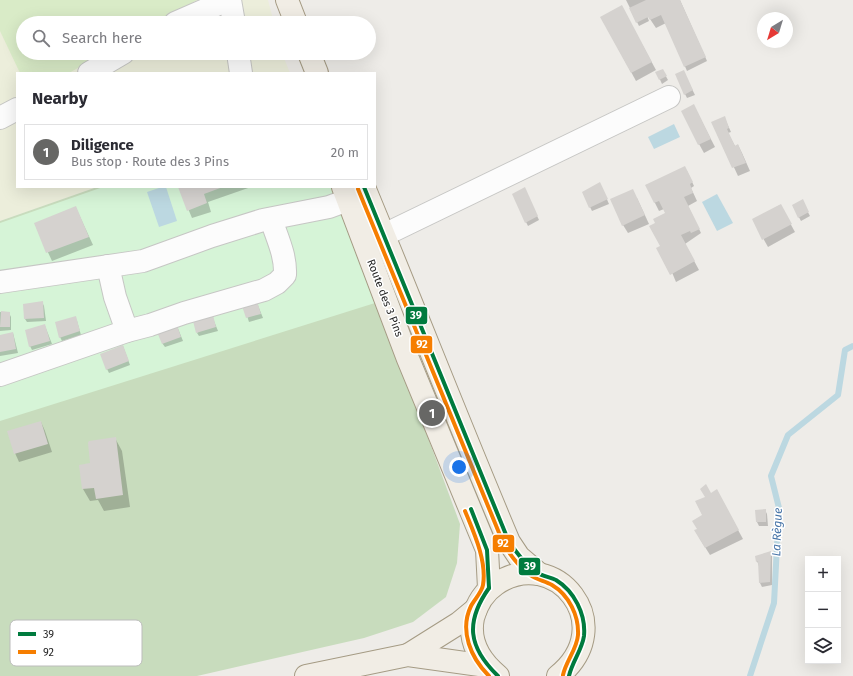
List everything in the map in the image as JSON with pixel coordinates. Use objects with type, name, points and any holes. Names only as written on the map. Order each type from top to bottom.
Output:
[{"type":"main road","points":[[286,0],[290,16]]},
{"type":"main road","points":[[286,0],[293,16]]},
{"type":"main road","points":[[303,60],[308,72]]},
{"type":"main road","points":[[312,60],[317,72]]},
{"type":"main road","name":"Route des 3 Pins","points":[[352,191],[384,235],[426,338],[451,405],[509,542],[519,557],[539,574]]},
{"type":"main road","name":"Route des 3 Pins","points":[[352,191],[408,359],[487,550],[489,588]]},
{"type":"main road","points":[[492,671],[477,653],[473,639],[472,624],[481,598],[489,588],[504,578],[516,575],[539,574],[554,580],[567,589],[577,602],[583,618],[584,635],[580,652],[566,673]]},
{"type":"main road","points":[[408,656],[459,623],[476,609]]},
{"type":"main road","points":[[306,676],[408,656],[492,671]]},
{"type":"street","points":[[191,16],[229,0],[232,16]]},
{"type":"street","points":[[91,72],[111,60]]},
{"type":"street","points":[[239,60],[241,72]]},
{"type":"street","points":[[384,235],[669,98]]},
{"type":"street","points":[[0,282],[143,261],[212,236],[271,219],[329,207],[352,191]]},
{"type":"street","points":[[0,375],[127,331],[150,326],[184,313],[249,295],[264,290],[277,283],[285,275],[285,266],[283,250],[271,219]]},
{"type":"street","points":[[108,266],[115,297],[127,331]]},
{"type":"green space","points":[[0,0],[268,0],[272,16],[16,16],[16,60],[285,60],[290,72],[16,72],[16,188],[94,188],[0,221]]},
{"type":"green space","points":[[0,0],[197,0],[168,16],[16,16],[16,60],[92,60],[71,72],[20,72],[0,31]]},
{"type":"green space","points":[[94,188],[335,188],[460,524],[457,563],[446,597],[413,622],[364,638],[197,676],[0,676],[0,221]]},
{"type":"green space","points":[[100,188],[332,188],[375,303],[0,421],[0,223]]},
{"type":"water","points":[[674,124],[680,137],[654,149],[648,137]]},
{"type":"water","points":[[159,188],[166,188],[177,221],[159,227],[147,192]]},
{"type":"water","points":[[717,194],[733,223],[717,231],[702,202]]},
{"type":"building","points":[[646,0],[680,0],[706,57],[684,67],[661,15],[650,20],[648,17],[636,23],[629,8]]},
{"type":"building","points":[[622,5],[652,62],[631,73],[600,17]]},
{"type":"building","points":[[663,69],[667,76],[659,80],[655,72]]},
{"type":"building","points":[[684,70],[693,90],[684,95],[675,74]]},
{"type":"building","points":[[694,104],[711,139],[698,145],[681,111]]},
{"type":"building","points":[[725,116],[729,128],[727,129],[735,146],[738,144],[746,163],[732,168],[711,122]]},
{"type":"building","points":[[685,166],[693,182],[690,184],[693,193],[684,197],[700,229],[681,235],[695,261],[670,275],[656,248],[660,246],[649,226],[655,223],[653,219],[665,213],[659,201],[654,203],[645,185]]},
{"type":"building","points":[[600,182],[608,199],[589,208],[582,192]]},
{"type":"building","points":[[525,187],[538,216],[525,223],[512,194]]},
{"type":"building","points":[[178,188],[220,188],[204,194],[207,203],[187,211]]},
{"type":"building","points":[[633,189],[645,215],[622,226],[610,199]]},
{"type":"building","points":[[803,199],[809,212],[798,218],[792,205]]},
{"type":"building","points":[[781,204],[792,224],[762,240],[752,219]]},
{"type":"building","points":[[76,206],[89,237],[46,253],[34,223]]},
{"type":"building","points":[[43,301],[44,318],[24,319],[23,304]]},
{"type":"building","points":[[257,301],[261,314],[246,318],[242,306]]},
{"type":"building","points":[[1,311],[10,312],[10,327],[0,327]]},
{"type":"building","points":[[213,315],[216,327],[196,333],[193,321]]},
{"type":"building","points":[[76,316],[80,331],[59,338],[55,322]]},
{"type":"building","points":[[45,324],[50,341],[29,347],[25,330]]},
{"type":"building","points":[[177,325],[181,337],[162,344],[157,332]]},
{"type":"building","points":[[13,332],[16,349],[0,352],[0,335]]},
{"type":"building","points":[[123,345],[129,361],[106,370],[100,354]]},
{"type":"building","points":[[41,421],[48,444],[14,454],[7,431]]},
{"type":"building","points":[[116,437],[123,495],[96,499],[94,488],[82,489],[79,465],[90,463],[89,441]]},
{"type":"building","points":[[706,484],[711,493],[717,489],[739,530],[705,548],[694,530],[697,529],[692,521],[702,515],[695,501],[705,497],[700,489]]},
{"type":"building","points":[[766,509],[766,522],[756,522],[755,510]]},
{"type":"building","points":[[771,551],[770,582],[759,583],[758,561],[756,562],[755,556]]},
{"type":"waterway","name":"La Règue","points":[[750,676],[774,603],[779,508],[771,476],[788,435],[838,395],[845,350],[853,346]]},
{"type":"transit line","name":"39","points":[[364,188],[509,542],[521,558],[532,569],[541,575],[556,580],[568,590],[578,604],[583,620],[584,636],[569,676]]},
{"type":"transit line","name":"92","points":[[358,189],[504,545],[526,572],[558,589],[568,600],[575,613],[578,635],[574,650],[566,665],[563,675]]},
{"type":"transit line","name":"39","points":[[471,509],[487,550],[489,588]]},
{"type":"transit line","name":"92","points":[[465,511],[479,547],[484,576],[480,593],[471,606],[468,615],[466,625],[467,634],[472,653],[489,676]]},
{"type":"transit line","name":"39","points":[[489,588],[481,600],[476,612],[473,623],[473,634],[481,655],[498,676]]},
{"type":"place","name":"Diligence","points":[[432,413]]}]
